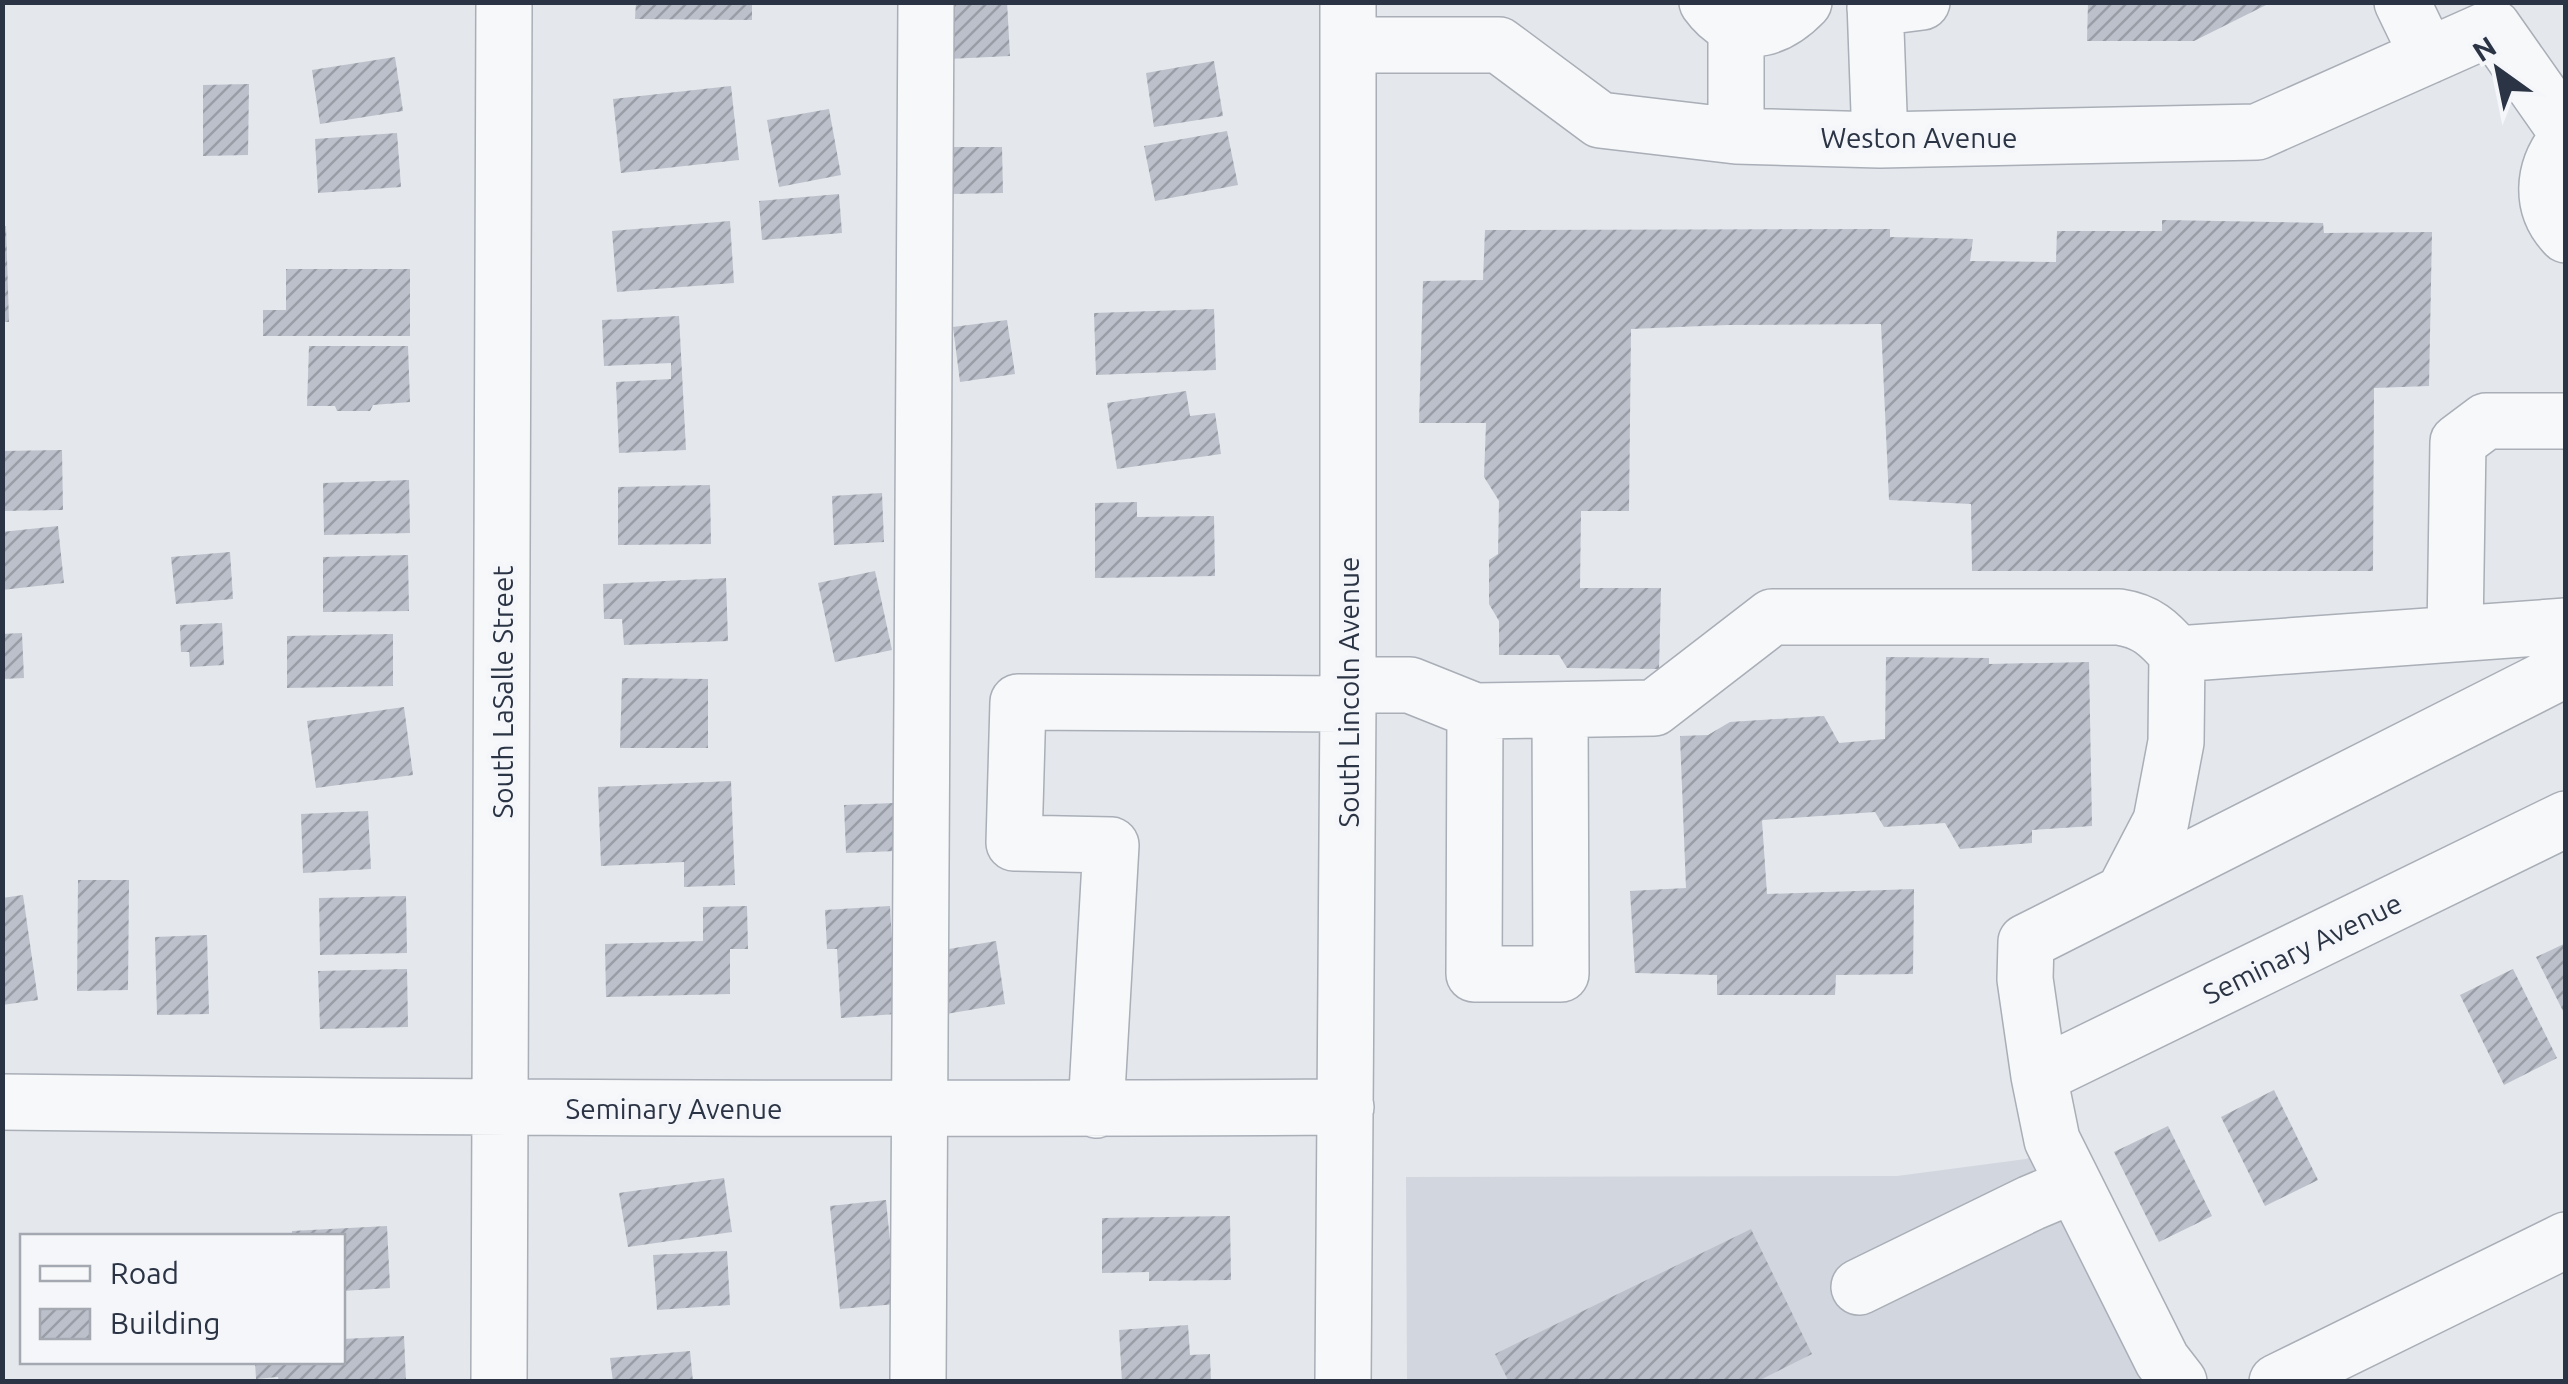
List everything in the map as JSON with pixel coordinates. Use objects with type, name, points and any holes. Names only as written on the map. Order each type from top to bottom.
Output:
[{"type":"street","name":"South LaSalle Street","points":[[499,1382],[504,2]]},
{"type":"street","points":[[918,1382],[926,2]]},
{"type":"street","points":[[1736,136],[1722,15],[1764,28],[1787,18],[1804,2]]},
{"type":"street","points":[[2402,2],[2428,56]]},
{"type":"street","points":[[1880,140],[1891,4]]},
{"type":"street","points":[[2502,11],[2566,131]]},
{"type":"street","name":"Weston Avenue","points":[[1348,24],[1499,45],[1600,120],[1736,136],[1880,140],[2257,132],[2428,56],[2502,11]]},
{"type":"street","name":"South Lincoln Avenue","points":[[1343,1382],[1348,24]]},
{"type":"street","points":[[2566,140],[2554,155],[2546,178],[2548,202],[2556,225],[2566,236]]},
{"type":"street","points":[[2455,633],[2458,442],[2486,421],[2566,421]]},
{"type":"street","points":[[1096,1110],[1110,845],[1014,843],[1018,702],[1348,694],[1410,685],[1475,711],[1654,708],[1772,617],[2118,616],[2138,620],[2152,629],[2176,654],[2176,742],[2161,821],[2124,892]]},
{"type":"street","points":[[2176,654],[2566,626]]},
{"type":"street","points":[[2179,1382],[2162,1360],[2052,1140],[2024,978],[2026,942],[2566,668]]},
{"type":"street","points":[[1475,711],[1474,974],[1561,974],[1560,710]]},
{"type":"street","name":"Seminary Avenue","points":[[2039,1076],[2566,819]]},
{"type":"street","name":"Seminary Avenue","points":[[2,1102],[500,1108],[1346,1108]]},
{"type":"street","points":[[1859,1287],[2031,1202],[2074,1185]]},
{"type":"street","points":[[2277,1382],[2566,1240]]},
{"type":"shaded area","points":[[2055,1147],[2178,1381],[1407,1381],[1406,1177],[1897,1176],[2026,1159]]},
{"type":"building","points":[[636,2],[752,2],[752,20],[635,19]]},
{"type":"building","points":[[945,2],[1007,2],[1010,56],[948,59]]},
{"type":"building","points":[[2088,2],[2272,2],[2194,41],[2087,41]]},
{"type":"building","points":[[395,57],[403,111],[320,124],[312,70]]},
{"type":"building","points":[[1214,61],[1223,116],[1154,127],[1146,73]]},
{"type":"building","points":[[249,84],[248,155],[203,156],[203,85]]},
{"type":"building","points":[[731,86],[739,160],[621,173],[613,99]]},
{"type":"building","points":[[829,109],[841,175],[779,187],[767,120]]},
{"type":"building","points":[[1227,131],[1238,185],[1155,201],[1144,146]]},
{"type":"building","points":[[397,133],[401,187],[318,193],[315,139]]},
{"type":"building","points":[[952,147],[1002,147],[1003,193],[952,194]]},
{"type":"building","points":[[839,194],[842,233],[762,240],[759,201]]},
{"type":"building","points":[[2162,220],[2323,223],[2324,233],[2432,232],[2429,386],[2374,388],[2373,571],[1972,571],[1971,504],[1889,500],[1881,324],[1631,329],[1629,511],[1581,511],[1580,588],[1661,588],[1659,669],[1567,668],[1559,655],[1499,655],[1499,621],[1489,604],[1489,560],[1498,554],[1499,501],[1484,477],[1486,423],[1419,423],[1423,281],[1483,280],[1485,230],[1890,229],[1890,237],[1973,239],[1970,261],[2056,262],[2057,231],[2162,231]]},
{"type":"building","points":[[730,221],[734,283],[617,292],[612,231]]},
{"type":"building","points":[[2,226],[6,226],[9,322],[2,322]]},
{"type":"building","points":[[286,269],[410,269],[410,336],[263,336],[263,310],[286,310]]},
{"type":"building","points":[[1214,309],[1216,370],[1096,375],[1094,313]]},
{"type":"building","points":[[679,316],[686,450],[619,453],[616,382],[671,379],[671,363],[604,366],[602,320]]},
{"type":"building","points":[[1007,320],[1015,374],[960,382],[953,327]]},
{"type":"building","points":[[309,346],[408,346],[410,402],[373,405],[370,411],[307,406]]},
{"type":"building","points":[[1186,391],[1190,416],[1215,413],[1221,454],[1117,469],[1107,403]]},
{"type":"building","points":[[62,450],[63,510],[2,511],[2,451]]},
{"type":"building","points":[[409,480],[410,533],[324,535],[323,483]]},
{"type":"building","points":[[710,485],[711,544],[618,545],[618,487]]},
{"type":"building","points":[[882,493],[884,542],[834,545],[832,496]]},
{"type":"building","points":[[1137,502],[1137,517],[1214,516],[1215,576],[1095,578],[1095,503]]},
{"type":"building","points":[[58,526],[64,583],[2,590],[2,532]]},
{"type":"building","points":[[230,552],[233,599],[176,604],[171,557]]},
{"type":"building","points":[[408,555],[409,611],[323,612],[323,557]]},
{"type":"building","points":[[875,571],[892,650],[835,662],[818,583]]},
{"type":"building","points":[[726,578],[728,641],[624,645],[622,619],[604,619],[603,584]]},
{"type":"building","points":[[222,623],[224,665],[190,667],[189,652],[181,652],[180,625]]},
{"type":"building","points":[[22,633],[24,678],[2,679],[2,634]]},
{"type":"building","points":[[393,634],[393,686],[287,688],[287,636]]},
{"type":"building","points":[[1886,657],[1989,658],[1989,664],[2089,662],[2092,826],[2032,830],[2032,843],[1960,849],[1945,823],[1884,827],[1875,812],[1763,820],[1767,894],[1914,889],[1913,974],[1836,975],[1835,995],[1717,995],[1717,975],[1635,973],[1630,891],[1686,888],[1680,736],[1708,735],[1730,722],[1824,716],[1839,743],[1885,739]]},
{"type":"building","points":[[622,678],[708,679],[708,748],[620,748]]},
{"type":"building","points":[[404,707],[413,775],[316,788],[307,721]]},
{"type":"building","points":[[731,781],[735,885],[684,887],[684,862],[601,866],[598,787]]},
{"type":"building","points":[[894,803],[896,851],[846,853],[844,805]]},
{"type":"building","points":[[368,811],[371,869],[303,873],[301,814]]},
{"type":"building","points":[[78,880],[129,880],[128,990],[77,991]]},
{"type":"building","points":[[23,895],[38,1000],[2,1005],[2,898]]},
{"type":"building","points":[[406,896],[407,953],[320,955],[319,898]]},
{"type":"building","points":[[747,906],[748,949],[730,949],[730,994],[606,997],[605,944],[703,941],[703,907]]},
{"type":"building","points":[[890,906],[896,1014],[841,1018],[837,949],[827,949],[825,910]]},
{"type":"building","points":[[207,935],[209,1014],[157,1015],[155,937]]},
{"type":"building","points":[[996,941],[1005,1004],[946,1014],[937,951]]},
{"type":"building","points":[[2566,943],[2566,1017],[2536,957]]},
{"type":"building","points":[[407,969],[408,1027],[320,1029],[318,971]]},
{"type":"building","points":[[2513,969],[2557,1058],[2504,1085],[2460,995]]},
{"type":"building","points":[[2274,1090],[2318,1180],[2265,1206],[2221,1117]]},
{"type":"building","points":[[2168,1126],[2212,1216],[2159,1242],[2114,1152]]},
{"type":"building","points":[[724,1178],[732,1232],[628,1247],[619,1193]]},
{"type":"building","points":[[886,1200],[896,1304],[840,1309],[830,1206]]},
{"type":"building","points":[[1230,1216],[1231,1280],[1149,1281],[1149,1272],[1102,1273],[1102,1218]]},
{"type":"building","points":[[387,1226],[390,1288],[345,1291],[345,1234],[292,1231]]},
{"type":"building","points":[[1751,1229],[1812,1354],[1756,1382],[1509,1382],[1495,1354]]},
{"type":"building","points":[[727,1251],[730,1305],[657,1310],[653,1255]]},
{"type":"building","points":[[1188,1325],[1190,1355],[1210,1354],[1211,1382],[1122,1382],[1119,1330]]},
{"type":"building","points":[[404,1336],[406,1382],[256,1379],[255,1364],[345,1364],[345,1339]]},
{"type":"building","points":[[690,1351],[693,1382],[613,1382],[610,1358]]}]
